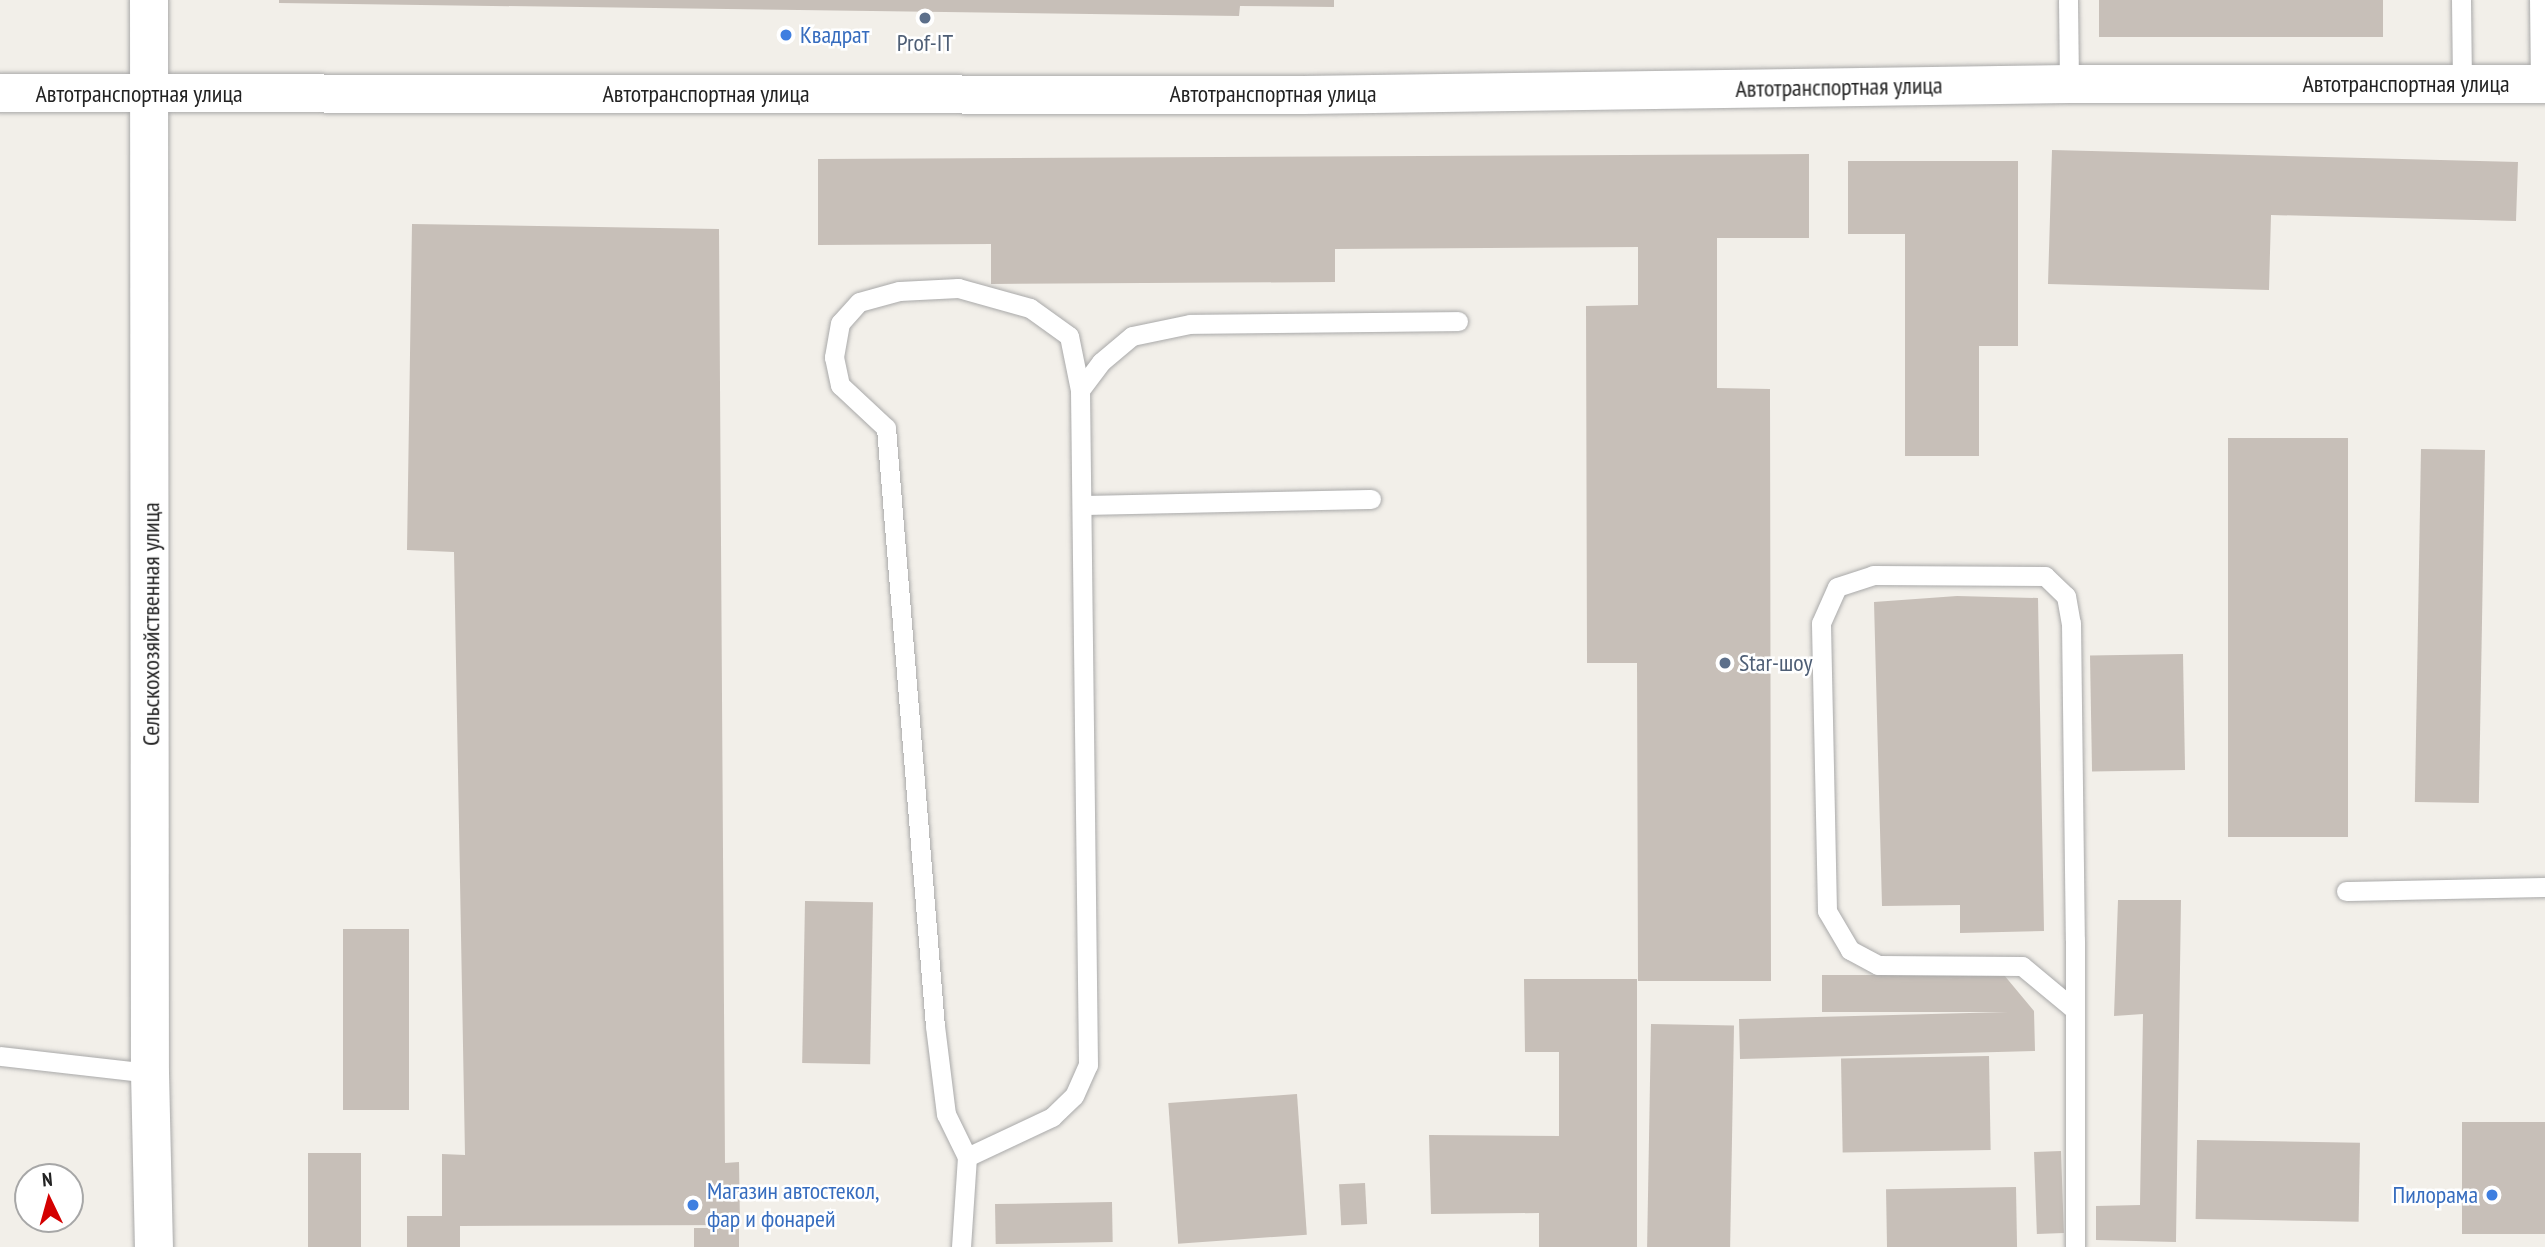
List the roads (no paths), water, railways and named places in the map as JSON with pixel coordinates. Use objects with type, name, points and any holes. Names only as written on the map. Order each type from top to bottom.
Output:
[{"type":"street","name":"Сельскохозяйственная улица","points":[[149,0],[150,1073],[154,1247]]},
{"type":"street","name":"Автотранспортная улица","points":[[0,93],[1303,95],[2069,83],[2543,84]]},
{"type":"lane","points":[[2068,0],[2069,83]]},
{"type":"lane","points":[[2461,0],[2462,84]]},
{"type":"lane","points":[[2539,0],[2543,84]]},
{"type":"lane","points":[[961,1247],[967,1157],[946,1114],[935,1026],[886,428],[840,385],[834,357],[840,323],[859,302],[900,291],[958,288],[1030,308],[1069,336],[1080,390],[1088,1065],[1074,1096],[1052,1118],[967,1157]]},
{"type":"lane","points":[[1080,390],[1101,362],[1132,336],[1190,324],[1458,321]]},
{"type":"lane","points":[[1082,505],[1371,499]]},
{"type":"lane","points":[[2075,1010],[2022,967],[1878,965],[1850,950],[1827,911],[1821,622],[1837,587],[1873,575],[2045,576],[2066,596],[2071,623],[2075,1010],[2075,1247]]},
{"type":"lane","points":[[2346,891],[2545,887]]},
{"type":"lane","points":[[0,1056],[150,1073]]},
{"type":"place","name":"Prof-IT","points":[[925,18]]},
{"type":"place","name":"Квадрат","points":[[786,35]]},
{"type":"place","name":"Star-шоу","points":[[1725,663]]},
{"type":"place","name":"Пилорама","points":[[2492,1195]]},
{"type":"place","name":"Магазин автостекол, фар и фонарей","points":[[693,1205]]}]
